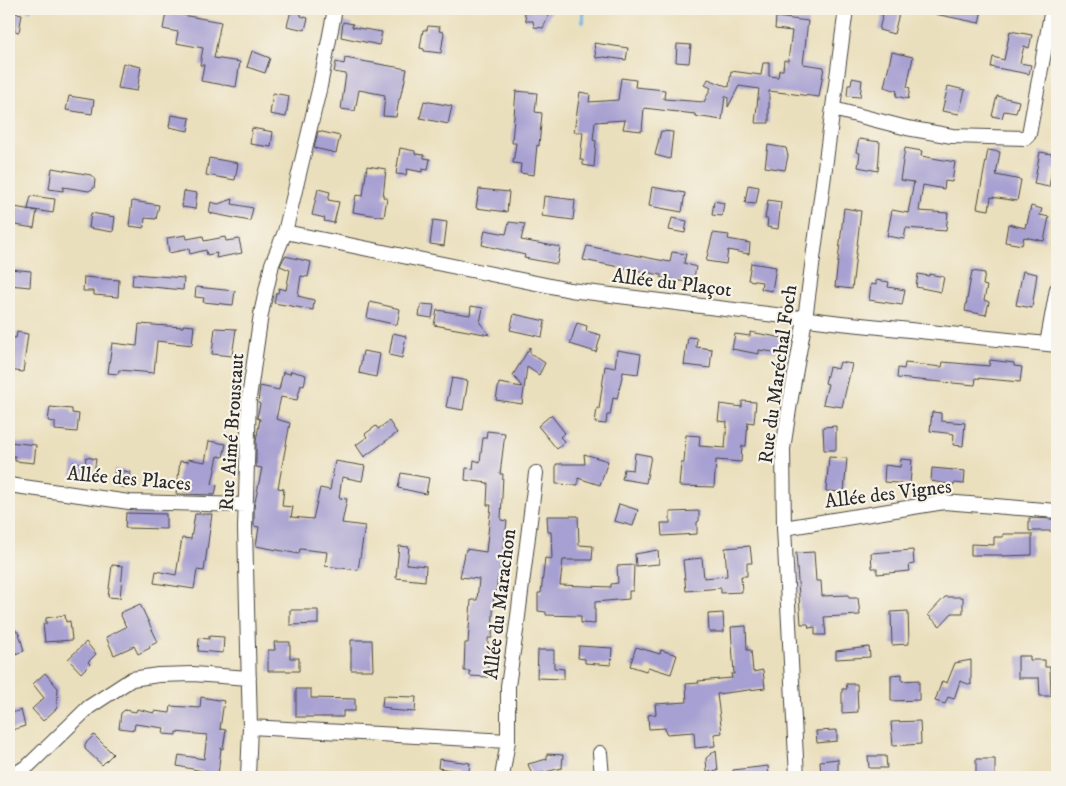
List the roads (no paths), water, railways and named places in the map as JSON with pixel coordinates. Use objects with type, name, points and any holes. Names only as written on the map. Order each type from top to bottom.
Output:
[{"type":"street","name":"Rue Aimé Broustaut","points":[[248,777],[250,727],[246,505],[249,398],[261,314],[272,264],[285,232],[320,86],[335,9]]},
{"type":"street","name":"Rue du Maréchal Foch","points":[[797,777],[784,528],[783,449],[805,318],[846,9]]},
{"type":"street","points":[[833,109],[907,128],[952,136],[1025,138],[1029,134],[1052,9]]},
{"type":"street","name":"Allée du Plaçot","points":[[285,232],[570,290],[1052,345]]},
{"type":"street","points":[[1052,345],[1057,288]]},
{"type":"street","name":"Allée du Marachon","points":[[502,777],[508,741],[508,686],[536,473]]},
{"type":"street","name":"Allée des Places","points":[[9,485],[129,502],[246,505]]},
{"type":"street","name":"Allée des Vignes","points":[[784,528],[944,502],[1057,511]]},
{"type":"street","points":[[11,777],[29,765],[89,707],[132,679],[158,675],[193,674],[249,678]]},
{"type":"street","points":[[250,727],[508,741]]},
{"type":"street","points":[[600,753],[602,777]]},
{"type":"waterway","points":[[583,9],[583,22]]}]
